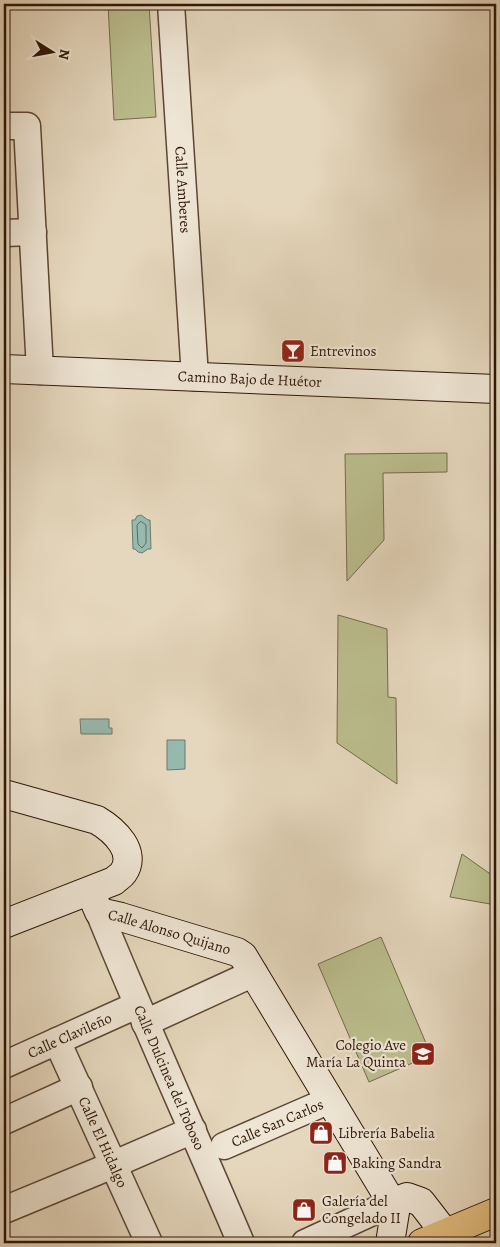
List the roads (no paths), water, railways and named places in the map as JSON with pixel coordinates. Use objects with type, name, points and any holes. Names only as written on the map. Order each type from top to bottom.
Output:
[{"type":"main road","points":[[433,1238],[496,1212]]},
{"type":"street","name":"Calle Amberes","points":[[171,4],[195,376]]},
{"type":"street","points":[[4,126],[27,126],[40,371]]},
{"type":"street","points":[[4,232],[33,232]]},
{"type":"street","name":"Camino Bajo de Huétor","points":[[4,369],[496,389]]},
{"type":"street","points":[[4,794],[97,820],[109,827],[118,836],[125,847],[128,860],[123,873],[94,901],[4,924]]},
{"type":"street","name":"Calle Alonso Quijano","points":[[94,901],[121,917],[237,952],[244,956],[392,1204],[395,1212],[390,1243]]},
{"type":"street","name":"Calle Dulcinea del Toboso","points":[[94,901],[241,1243]]},
{"type":"street","name":"Calle Clavileño","points":[[4,1065],[57,1041],[141,1014],[254,973]]},
{"type":"street","name":"Calle El Hidalgo","points":[[57,1041],[149,1243]]},
{"type":"street","points":[[4,1121],[79,1088]]},
{"type":"street","name":"Calle San Carlos","points":[[224,1146],[330,1100]]},
{"type":"street","points":[[4,1210],[193,1130]]},
{"type":"street","points":[[305,1243],[407,1197],[421,1202],[433,1238]]},
{"type":"water","points":[[141,515],[150,520],[151,549],[142,553],[133,549],[132,520]]},
{"type":"water","points":[[80,719],[109,719],[109,728],[112,728],[112,734],[81,734]]},
{"type":"water","points":[[167,740],[185,740],[185,769],[167,770]]},
{"type":"place","name":"Entrevinos","points":[[293,351]]},
{"type":"place","name":"Colegio Ave María La Quinta","points":[[423,1054]]},
{"type":"place","name":"Librería Babelia","points":[[321,1133]]},
{"type":"place","name":"Baking Sandra","points":[[335,1163]]},
{"type":"place","name":"Galería del Congelado II","points":[[304,1210]]}]
